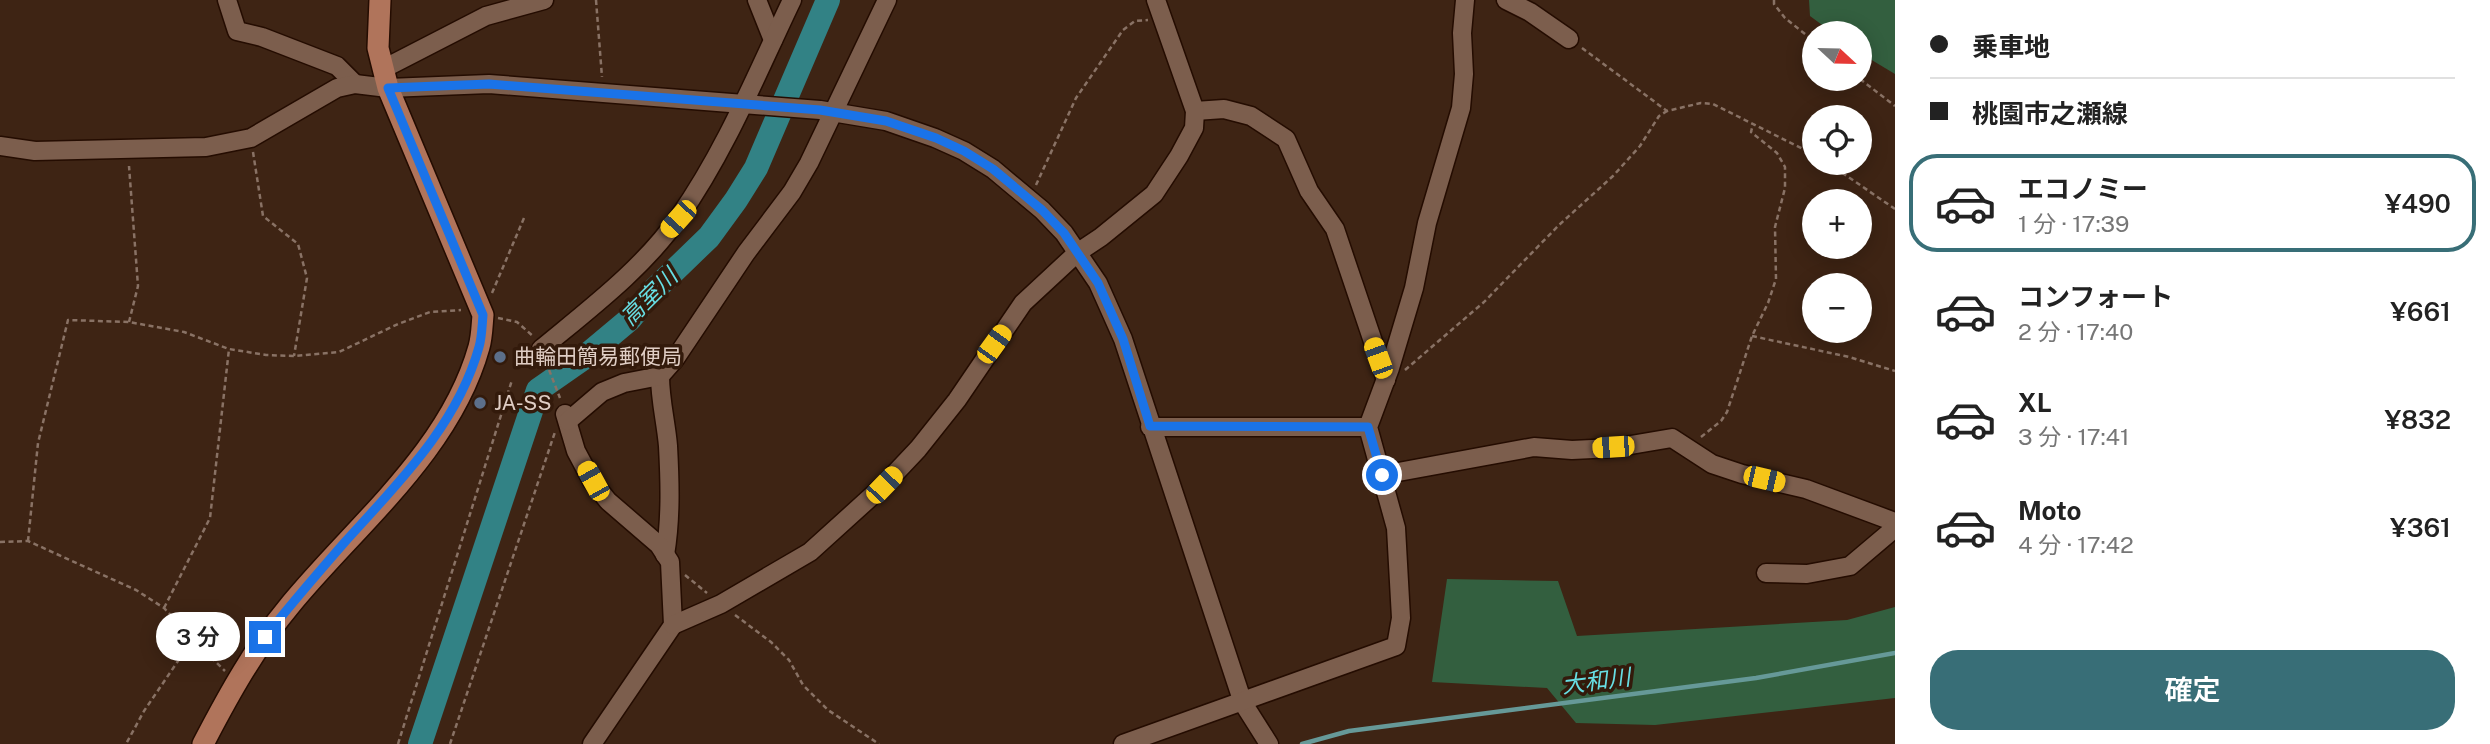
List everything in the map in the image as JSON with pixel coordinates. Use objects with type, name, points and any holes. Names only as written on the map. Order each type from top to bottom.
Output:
[{"type":"main road","points":[[203,744],[236,681],[265,637],[292,603],[402,481],[434,438],[468,377],[480,345],[483,315],[386,79],[378,48],[380,0]]},
{"type":"street","points":[[227,0],[237,31],[337,65],[355,84]]},
{"type":"street","points":[[386,79],[486,16],[544,0]]},
{"type":"street","points":[[757,0],[773,40]]},
{"type":"street","points":[[541,350],[604,297],[678,219],[707,174],[745,104],[792,0]]},
{"type":"street","points":[[667,559],[659,545],[608,501],[593,481],[576,451],[566,416],[602,392],[624,383],[660,376],[675,359],[746,253],[792,192],[809,163],[826,111],[887,0]]},
{"type":"street","points":[[592,744],[673,625],[721,604],[810,552],[884,485],[918,449],[957,400],[1023,303],[1077,253],[1154,194],[1194,128],[1195,111],[1156,0]]},
{"type":"street","points":[[1123,744],[1246,707],[1396,646],[1401,618],[1396,528],[1368,427],[1386,380],[1413,288],[1427,223],[1461,108],[1465,0]]},
{"type":"street","points":[[1506,0],[1530,12],[1569,39]]},
{"type":"street","points":[[0,146],[35,151],[206,147],[251,138],[337,88],[386,79],[489,84],[826,111],[886,121],[964,151],[993,169],[1030,199],[1064,233],[1098,283],[1123,339],[1246,707],[1269,744]]},
{"type":"street","points":[[1195,111],[1224,109],[1251,116],[1286,139],[1310,191],[1335,229],[1386,380]]},
{"type":"street","points":[[660,376],[660,397],[668,444],[670,527],[667,559],[673,625]]},
{"type":"street","points":[[1150,426],[1368,427]]},
{"type":"street","points":[[1382,475],[1534,447],[1600,449],[1672,438],[1713,464],[1742,474],[1806,489],[1895,522]]},
{"type":"street","points":[[1766,573],[1807,574],[1850,566],[1895,528]]},
{"type":"path","points":[[596,0],[604,93]]},
{"type":"path","points":[[1774,0],[1784,18],[1802,32]]},
{"type":"path","points":[[1030,199],[1076,98],[1123,30],[1135,21],[1162,19]]},
{"type":"path","points":[[1569,39],[1667,111]]},
{"type":"path","points":[[1872,88],[1895,106]]},
{"type":"path","points":[[1386,380],[1409,368],[1484,302],[1559,225],[1613,176],[1640,146],[1659,116],[1667,111],[1701,103],[1713,104],[1802,148]]},
{"type":"path","points":[[1687,447],[1721,421],[1727,412],[1752,336],[1776,279],[1775,227],[1785,188],[1785,167],[1777,153],[1751,132],[1753,124]]},
{"type":"path","points":[[251,138],[263,216],[298,244],[307,278],[294,356]]},
{"type":"path","points":[[128,150],[138,286],[129,322]]},
{"type":"path","points":[[1845,175],[1895,209]]},
{"type":"path","points":[[492,293],[524,218]]},
{"type":"path","points":[[28,541],[38,443],[68,320],[129,322],[184,332],[229,349],[294,356],[340,352],[430,312],[462,310],[517,322],[532,333],[541,350],[566,416],[552,436],[450,744]]},
{"type":"path","points":[[1752,336],[1849,357],[1895,371]]},
{"type":"path","points":[[164,608],[210,518],[229,349]]},
{"type":"path","points":[[398,744],[512,380]]},
{"type":"path","points":[[0,542],[28,541],[136,590],[164,608],[236,681]]},
{"type":"path","points":[[667,559],[771,642],[789,660],[803,685],[828,710],[879,744]]},
{"type":"path","points":[[126,744],[144,711],[193,639]]},
{"type":"green space","points":[[1809,0],[1895,0],[1895,74],[1872,60],[1872,21],[1817,21],[1810,16]]},
{"type":"green space","points":[[1447,579],[1558,581],[1577,636],[1847,620],[1895,607],[1895,698],[1655,725],[1576,723],[1547,688],[1432,682]]},
{"type":"waterway","name":"高室川","points":[[420,744],[538,390],[581,360],[630,319],[651,293],[709,237],[756,168],[828,0]]},
{"type":"waterway","name":"大和川","points":[[1302,744],[1349,731],[1756,678],[1895,653]]},
{"type":"place","name":"曲輪田簡易郵便局","points":[[500,357]]},
{"type":"place","name":"JA-SS","points":[[480,403]]},
{"type":"route","points":[[265,637],[344,543],[402,481],[434,438],[468,377],[480,345],[483,315],[388,88],[489,84],[820,110],[886,121],[936,138],[993,169],[1042,210],[1064,233],[1098,283],[1123,339],[1150,426],[1368,427],[1382,475]]}]
